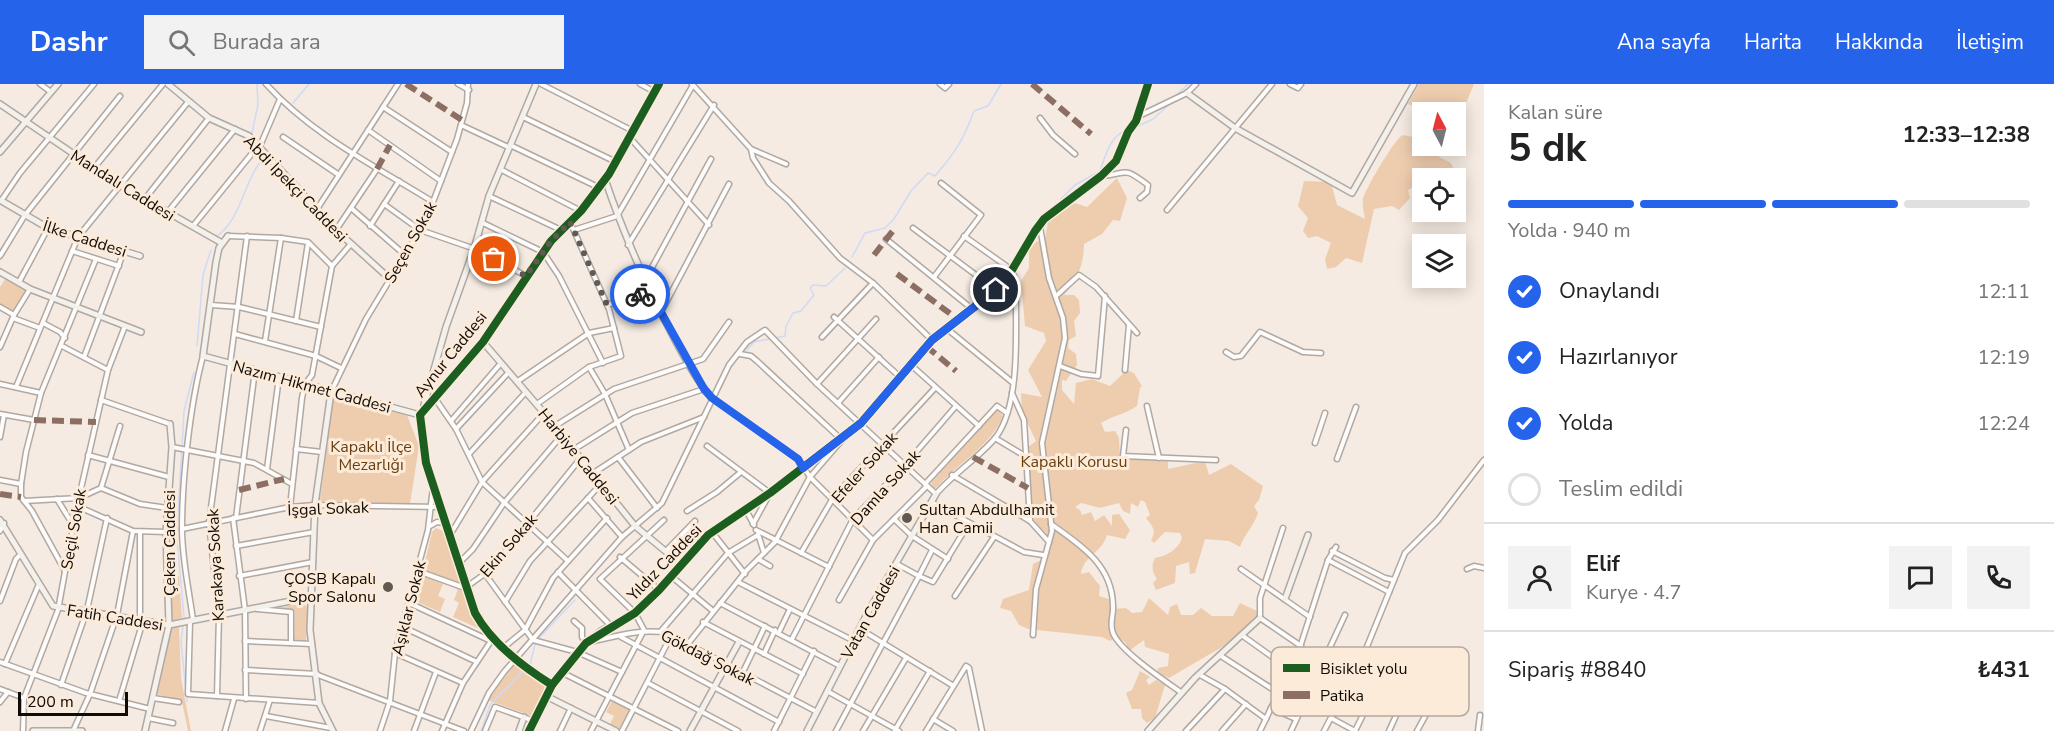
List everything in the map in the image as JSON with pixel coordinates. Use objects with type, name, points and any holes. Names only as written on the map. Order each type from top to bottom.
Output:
[{"type":"street","points":[[40,84],[51,93]]},
{"type":"street","points":[[0,152],[58,84]]},
{"type":"street","points":[[0,201],[47,139],[94,84]]},
{"type":"street","points":[[94,168],[163,84]]},
{"type":"street","name":"Abdi İpekçi Caddesi","points":[[168,84],[209,118],[236,128],[259,146],[350,245],[390,279]]},
{"type":"street","points":[[266,84],[291,110],[376,169],[433,202]]},
{"type":"street","points":[[316,209],[398,84]]},
{"type":"street","points":[[458,84],[469,90]]},
{"type":"street","name":"Seçen Sokak","points":[[331,392],[341,368],[420,230],[433,202],[461,125],[469,90],[468,84]]},
{"type":"street","points":[[424,408],[446,327],[483,223],[489,196],[536,84]]},
{"type":"street","points":[[541,84],[633,131]]},
{"type":"street","points":[[640,84],[655,92]]},
{"type":"street","name":"Aynur Caddesi","points":[[552,685],[492,640],[480,621],[465,588],[444,523],[420,428],[420,415],[483,342],[543,252],[581,211],[605,179],[659,84]]},
{"type":"street","points":[[940,84],[945,88],[949,84]]},
{"type":"street","points":[[1033,635],[1036,589],[1043,555],[1049,542],[1051,524],[1042,443],[1065,338],[1063,318],[1049,278],[1040,227],[1052,212],[1067,204],[1116,161],[1137,117],[1148,84]]},
{"type":"street","points":[[1137,117],[1187,93],[1196,84]]},
{"type":"street","points":[[1167,210],[1272,84]]},
{"type":"street","points":[[1290,84],[1298,87],[1301,84]]},
{"type":"street","points":[[1187,93],[1235,128],[1352,193],[1414,84]]},
{"type":"street","points":[[574,230],[617,216],[648,158],[693,85],[714,105],[751,149],[786,164]]},
{"type":"street","points":[[0,256],[25,215],[120,96]]},
{"type":"street","points":[[192,227],[259,146],[280,99]]},
{"type":"street","points":[[16,387],[78,237],[118,184],[188,102]]},
{"type":"street","name":"Mandalı Caddesi","points":[[0,104],[47,139],[118,184],[222,243]]},
{"type":"street","points":[[628,246],[714,105]]},
{"type":"street","points":[[383,107],[452,152]]},
{"type":"street","points":[[523,117],[616,162]]},
{"type":"street","points":[[144,200],[209,118]]},
{"type":"street","points":[[1040,118],[1053,135],[1075,154]]},
{"type":"street","points":[[461,125],[598,188]]},
{"type":"street","points":[[167,213],[236,128]]},
{"type":"street","points":[[368,130],[441,181]]},
{"type":"street","points":[[283,136],[339,175]]},
{"type":"street","points":[[630,138],[710,225]]},
{"type":"street","points":[[751,149],[753,158],[769,183],[789,201],[840,258],[873,282],[932,340]]},
{"type":"street","points":[[644,282],[711,159]]},
{"type":"street","points":[[336,230],[376,169]]},
{"type":"street","points":[[499,169],[581,211]]},
{"type":"street","points":[[1101,176],[1119,171],[1133,174],[1148,185],[1147,192],[1140,198]]},
{"type":"street","points":[[605,179],[628,246],[644,282],[704,389],[712,398],[798,459],[810,477],[873,540]]},
{"type":"street","points":[[370,226],[399,181]]},
{"type":"street","points":[[934,277],[981,215],[941,183]]},
{"type":"street","points":[[661,313],[710,225],[729,184]]},
{"type":"street","points":[[489,196],[561,230]]},
{"type":"street","name":"İlke Caddesi","points":[[0,201],[48,228],[140,256]]},
{"type":"street","points":[[384,204],[420,230],[474,249],[526,276]]},
{"type":"street","points":[[351,208],[405,255]]},
{"type":"street","points":[[537,404],[589,367],[621,356],[607,305],[570,222]]},
{"type":"street","points":[[483,223],[543,252],[559,276],[603,363]]},
{"type":"street","name":"Yıldız Caddesi","points":[[529,731],[552,685],[586,643],[635,613],[712,532],[770,493],[842,440],[861,423],[932,340],[996,290],[1012,270],[1035,231],[1040,227]]},
{"type":"street","points":[[18,283],[48,228]]},
{"type":"street","points":[[913,228],[996,290]]},
{"type":"street","points":[[319,703],[234,699],[188,694],[192,621],[182,529],[188,450],[197,380],[203,356],[216,262],[222,243],[228,236],[281,238],[308,242],[332,266]]},
{"type":"street","name":"Karakaya Sokak","points":[[217,696],[219,615],[209,523],[247,236]]},
{"type":"street","points":[[471,731],[489,693],[516,658],[622,537],[662,503],[729,365],[747,342],[765,330],[817,384],[936,494],[952,475],[995,438],[1007,412],[1012,392],[1016,283],[1012,270],[964,236]]},
{"type":"street","points":[[265,341],[281,238]]},
{"type":"street","points":[[886,239],[971,308]]},
{"type":"street","points":[[296,322],[308,242]]},
{"type":"street","points":[[290,507],[305,384],[312,375],[332,266],[350,245]]},
{"type":"street","points":[[72,251],[119,266]]},
{"type":"street","points":[[84,357],[124,251]]},
{"type":"street","points":[[66,572],[22,499],[21,484],[41,393],[96,259]]},
{"type":"street","points":[[0,272],[52,299],[78,306],[141,332]]},
{"type":"street","points":[[1055,296],[1079,275],[1105,296],[1137,333]]},
{"type":"street","points":[[822,337],[836,318],[873,282]]},
{"type":"street","points":[[0,347],[14,316],[30,289]]},
{"type":"street","points":[[607,305],[649,291]]},
{"type":"street","points":[[1060,366],[1081,374],[1098,375],[1105,296]]},
{"type":"street","points":[[211,305],[239,307],[321,327]]},
{"type":"street","points":[[0,307],[40,328]]},
{"type":"street","points":[[836,318],[900,377]]},
{"type":"street","points":[[817,384],[876,318]]},
{"type":"street","points":[[555,426],[605,394],[703,359],[729,322]]},
{"type":"street","points":[[43,323],[64,334],[65,339]]},
{"type":"street","points":[[1125,370],[1129,324]]},
{"type":"street","name":"Seçil Sokak","points":[[23,731],[24,698],[59,608],[88,455],[108,370],[125,326]]},
{"type":"street","points":[[518,381],[589,333],[614,328]]},
{"type":"street","points":[[945,328],[1012,382]]},
{"type":"street","points":[[1226,352],[1234,357],[1241,356],[1260,332],[1303,352],[1321,353]]},
{"type":"street","points":[[235,334],[316,356],[341,368]]},
{"type":"street","name":"Harbiye Caddesi","points":[[483,342],[518,381],[635,526],[681,564]]},
{"type":"street","points":[[62,346],[108,370]]},
{"type":"street","points":[[687,645],[703,622],[744,574],[776,541],[810,477],[842,440],[757,360],[751,356],[739,354]]},
{"type":"street","name":"Nazım Hikmet Caddesi","points":[[203,356],[420,415]]},
{"type":"street","points":[[838,403],[879,357]]},
{"type":"street","points":[[451,421],[501,363]]},
{"type":"street","points":[[911,365],[979,426]]},
{"type":"street","points":[[589,367],[605,394],[629,450]]},
{"type":"street","points":[[246,699],[245,610],[239,576],[235,518],[255,370]]},
{"type":"street","points":[[456,429],[509,371]]},
{"type":"street","points":[[267,469],[279,376]]},
{"type":"street","points":[[0,384],[41,393]]},
{"type":"street","name":"Efeler Sokak","points":[[801,553],[833,498],[935,388]]},
{"type":"street","points":[[573,450],[632,413],[704,389]]},
{"type":"street","points":[[331,392],[315,505],[310,630],[319,703],[332,730]]},
{"type":"street","points":[[469,454],[527,392]]},
{"type":"street","points":[[1012,392],[1024,420],[1030,521]]},
{"type":"street","points":[[434,397],[456,429],[482,482],[568,561]]},
{"type":"street","points":[[101,400],[170,424]]},
{"type":"street","name":"Damla Sokak","points":[[792,639],[853,519],[905,465],[956,406]]},
{"type":"street","points":[[839,600],[873,540],[997,406],[1007,412]]},
{"type":"street","points":[[1147,406],[1159,458]]},
{"type":"street","points":[[1337,459],[1356,407]]},
{"type":"street","points":[[449,536],[482,482],[544,413]]},
{"type":"street","points":[[1315,443],[1325,413]]},
{"type":"street","points":[[0,437],[2,414],[34,420]]},
{"type":"street","points":[[592,474],[641,442],[705,417]]},
{"type":"street","name":"Çeken Caddesi","points":[[145,731],[169,625],[166,532],[172,447],[170,424]]},
{"type":"street","points":[[101,489],[120,426]]},
{"type":"street","points":[[1126,430],[1123,456],[1216,460]]},
{"type":"street","points":[[458,564],[473,549],[504,502],[562,435]]},
{"type":"street","points":[[995,438],[1026,456]]},
{"type":"street","points":[[707,446],[770,493],[753,524]]},
{"type":"street","points":[[172,447],[242,461],[267,469],[292,483]]},
{"type":"street","points":[[296,449],[322,452]]},
{"type":"street","points":[[88,455],[170,477]]},
{"type":"street","points":[[618,457],[657,508]]},
{"type":"street","name":"Ekin Sokak","points":[[418,571],[465,588],[485,574],[580,459]]},
{"type":"street","points":[[1367,647],[1405,553],[1438,520],[1484,460]]},
{"type":"street","points":[[687,511],[717,492],[741,471]]},
{"type":"street","points":[[952,475],[1030,521],[1049,542]]},
{"type":"street","points":[[0,480],[21,484]]},
{"type":"street","name":"Aşıklar Sokak","points":[[380,731],[390,701],[395,653],[428,530],[433,484]]},
{"type":"street","points":[[505,602],[530,561],[546,541],[601,484]]},
{"type":"street","points":[[22,499],[79,498],[101,489],[140,504],[167,508]]},
{"type":"street","name":"Vatan Caddesi","points":[[807,731],[860,629],[936,494]]},
{"type":"street","points":[[57,498],[73,525]]},
{"type":"street","points":[[588,498],[622,537]]},
{"type":"street","points":[[931,502],[1023,552],[1043,555]]},
{"type":"street","name":"İşgal Sokak","points":[[182,529],[290,507],[315,505],[440,507]]},
{"type":"street","points":[[77,506],[133,531],[166,532]]},
{"type":"street","points":[[747,512],[764,553]]},
{"type":"street","points":[[61,685],[87,610],[107,518]]},
{"type":"street","points":[[503,648],[526,628],[558,572],[607,518]]},
{"type":"street","points":[[894,519],[912,536],[948,559]]},
{"type":"street","points":[[591,731],[644,630],[635,613],[600,579],[620,557],[664,520]]},
{"type":"street","points":[[0,531],[2,521]]},
{"type":"street","name":"Fatih Caddesi","points":[[2,521],[53,606],[59,608],[87,610],[169,625],[311,597]]},
{"type":"street","points":[[666,551],[695,521]]},
{"type":"street","points":[[428,530],[436,522],[444,523]]},
{"type":"street","points":[[897,564],[933,582],[969,524]]},
{"type":"street","points":[[1051,524],[1094,557],[1104,572],[1113,605],[1112,631],[1117,640],[1150,670],[1182,693]]},
{"type":"street","points":[[1148,731],[1182,693],[1260,618],[1260,598],[1283,528]]},
{"type":"street","points":[[74,730],[90,694],[117,615],[133,531]]},
{"type":"street","points":[[236,546],[314,531]]},
{"type":"street","points":[[119,701],[141,620],[140,532]]},
{"type":"street","points":[[712,532],[744,574]]},
{"type":"street","points":[[757,532],[829,567]]},
{"type":"street","points":[[661,632],[728,553],[757,532]]},
{"type":"street","points":[[1285,599],[1308,535]]},
{"type":"street","points":[[954,596],[994,537]]},
{"type":"street","points":[[1300,647],[1328,561],[1336,547]]},
{"type":"street","points":[[836,731],[932,550]]},
{"type":"street","points":[[1332,551],[1385,578],[1394,580]]},
{"type":"street","points":[[0,601],[16,559],[21,554]]},
{"type":"street","points":[[620,557],[659,590]]},
{"type":"street","points":[[758,560],[770,566]]},
{"type":"street","points":[[239,576],[313,561]]},
{"type":"street","points":[[1328,561],[1389,592]]},
{"type":"street","points":[[1467,569],[1474,566],[1484,568]]},
{"type":"street","points":[[1241,569],[1310,617]]},
{"type":"street","points":[[558,572],[611,626]]},
{"type":"street","points":[[485,574],[533,640],[577,652],[622,672]]},
{"type":"street","points":[[671,576],[713,611]]},
{"type":"street","points":[[738,582],[854,641]]},
{"type":"street","points":[[5,664],[39,584]]},
{"type":"street","points":[[409,603],[492,640],[463,683],[442,731]]},
{"type":"street","points":[[720,603],[840,666]]},
{"type":"street","points":[[253,609],[291,612],[291,643]]},
{"type":"street","points":[[764,654],[790,609]]},
{"type":"street","points":[[1330,647],[1345,615]]},
{"type":"street","points":[[1260,618],[1301,644]]},
{"type":"street","points":[[574,621],[582,628],[582,638],[586,643]]},
{"type":"street","points":[[703,622],[803,674]]},
{"type":"street","points":[[742,674],[765,626]]},
{"type":"street","points":[[403,627],[477,662]]},
{"type":"street","points":[[860,629],[952,685]]},
{"type":"street","name":"Gökdağ Sokak","points":[[586,643],[644,630],[661,632],[816,712]]},
{"type":"street","points":[[620,636],[779,722]]},
{"type":"street","points":[[622,731],[671,636]]},
{"type":"street","points":[[1243,636],[1271,656]]},
{"type":"street","points":[[245,641],[312,644]]},
{"type":"street","points":[[690,731],[724,664],[739,642]]},
{"type":"street","points":[[774,731],[814,651]]},
{"type":"street","points":[[395,653],[463,683]]},
{"type":"street","points":[[1221,656],[1271,688]]},
{"type":"street","points":[[863,731],[906,658]]},
{"type":"street","points":[[0,662],[61,685],[150,709]]},
{"type":"street","points":[[926,731],[963,668],[969,668],[982,731]]},
{"type":"street","points":[[245,670],[317,674],[464,731]]},
{"type":"street","points":[[827,691],[897,730],[930,671]]},
{"type":"street","points":[[414,731],[436,672]]},
{"type":"street","points":[[561,672],[678,731]]},
{"type":"street","points":[[1200,675],[1225,689],[1266,719]]},
{"type":"street","points":[[648,683],[738,731]]},
{"type":"street","points":[[0,689],[24,698]]},
{"type":"street","points":[[1186,731],[1225,689]]},
{"type":"street","points":[[0,702],[8,692]]},
{"type":"street","points":[[546,696],[616,731]]},
{"type":"street","points":[[153,698],[179,702]]},
{"type":"street","points":[[225,731],[234,699]]},
{"type":"street","points":[[260,731],[270,700]]},
{"type":"street","points":[[1222,731],[1246,704]]},
{"type":"street","points":[[485,731],[495,707],[534,721]]},
{"type":"street","points":[[560,731],[571,708]]},
{"type":"street","points":[[1260,731],[1271,708]]},
{"type":"street","points":[[1479,731],[1480,715]]},
{"type":"street","points":[[266,716],[332,730]]},
{"type":"street","points":[[1289,716],[1296,719]]},
{"type":"street","points":[[1290,731],[1297,716]]},
{"type":"street","points":[[1324,731],[1332,716],[1355,731],[1362,716]]},
{"type":"street","points":[[1389,731],[1396,716]]},
{"type":"street","points":[[1417,731],[1425,716]]},
{"type":"street","points":[[519,731],[524,717]]},
{"type":"street","points":[[148,718],[173,723]]},
{"type":"street","points":[[933,719],[953,731]]},
{"type":"street","points":[[33,731],[82,731]]},
{"type":"green space","points":[[1419,84],[1474,84],[1466,103],[1412,102],[1412,106],[1408,104]]},
{"type":"green space","points":[[1403,135],[1412,137],[1412,156],[1438,156],[1451,163],[1453,168],[1412,168],[1412,188],[1408,190],[1410,198],[1399,210],[1392,206],[1374,209],[1362,263],[1346,258],[1336,267],[1327,269],[1325,259],[1331,243],[1317,236],[1308,238],[1303,231],[1308,218],[1298,206],[1304,181],[1331,182],[1337,205],[1365,219],[1363,199],[1365,194],[1387,154]]},
{"type":"green space","name":"Kapaklı Korusu","points":[[1117,178],[1127,198],[1120,221],[1113,220],[1102,234],[1084,244],[1079,272],[1064,295],[1074,295],[1079,300],[1080,313],[1074,321],[1076,336],[1069,340],[1068,348],[1076,354],[1077,365],[1066,381],[1062,380],[1062,390],[1074,404],[1076,383],[1092,379],[1110,386],[1127,370],[1134,373],[1142,386],[1137,406],[1101,423],[1105,432],[1115,431],[1119,438],[1120,459],[1168,461],[1168,469],[1205,461],[1209,475],[1231,464],[1263,486],[1259,500],[1254,506],[1258,513],[1240,547],[1229,541],[1205,539],[1195,573],[1190,574],[1189,562],[1176,566],[1175,583],[1156,590],[1153,583],[1157,579],[1153,569],[1155,558],[1167,554],[1178,546],[1182,538],[1180,533],[1165,532],[1154,543],[1151,540],[1154,533],[1153,528],[1146,518],[1150,515],[1145,502],[1141,500],[1138,507],[1131,503],[1130,514],[1123,511],[1119,503],[1100,508],[1081,503],[1075,507],[1082,515],[1091,512],[1095,521],[1104,515],[1112,526],[1112,515],[1119,514],[1130,530],[1125,539],[1107,535],[1105,541],[1082,568],[1081,574],[1089,572],[1100,586],[1099,596],[1112,600],[1113,609],[1126,608],[1132,613],[1142,612],[1149,598],[1168,615],[1170,607],[1177,604],[1181,615],[1193,615],[1201,608],[1212,616],[1233,616],[1240,603],[1257,611],[1259,619],[1222,647],[1169,678],[1157,673],[1158,668],[1168,666],[1169,654],[1145,647],[1144,640],[1129,651],[1125,642],[1117,637],[1110,641],[1102,637],[1028,629],[1019,625],[1011,611],[1000,608],[1003,599],[1029,590],[1033,564],[1045,558],[1051,538],[1036,523],[1031,514],[1028,447],[1036,441],[1022,412],[1021,393],[1042,397],[1028,370],[1046,341],[1044,333],[1025,326],[1021,281],[1029,268],[1029,250],[1037,241],[1044,244],[1049,217],[1075,203],[1087,207]]},
{"type":"green space","points":[[6,278],[27,290],[14,312],[0,304],[0,287]]},
{"type":"green space","name":"Kapaklı İlçe Mezarlığı","points":[[338,397],[407,415],[419,446],[410,504],[320,501],[333,401]]},
{"type":"green space","points":[[996,410],[999,410],[1003,417],[990,437],[936,488],[933,488],[931,483]]},
{"type":"green space","points":[[436,528],[444,531],[460,584],[423,570],[432,532]]},
{"type":"green space","points":[[421,575],[443,584],[438,596],[445,599],[440,612],[415,601]]},
{"type":"green space","points":[[179,576],[182,618],[171,621],[170,577]]},
{"type":"green space","points":[[458,589],[463,590],[482,630],[453,617],[459,603],[454,600]]},
{"type":"green space","points":[[301,603],[308,607],[306,642],[294,640],[295,611],[271,610]]},
{"type":"green space","points":[[179,626],[181,678],[191,731],[188,731],[182,702],[157,694],[171,629]]},
{"type":"green space","points":[[515,664],[547,685],[532,716],[487,700]]},
{"type":"green space","points":[[1140,671],[1150,677],[1146,680],[1149,685],[1156,680],[1165,685],[1155,718],[1147,723],[1142,718],[1141,709],[1132,709],[1126,693],[1132,690]]},
{"type":"green space","points":[[612,701],[631,710],[621,729],[610,724],[614,716],[606,712]]},
{"type":"waterway","points":[[252,133],[258,104],[257,84]]},
{"type":"waterway","points":[[293,103],[309,84]]},
{"type":"waterway","points":[[852,257],[865,233],[885,228],[894,219],[911,191],[928,173],[935,176],[958,146],[974,111],[988,106],[1001,84]]},
{"type":"waterway","points":[[1176,96],[1188,84]]},
{"type":"waterway","points":[[1132,129],[1153,119],[1172,102]]},
{"type":"waterway","points":[[1061,199],[1075,185],[1100,171],[1112,141],[1127,130]]},
{"type":"waterway","points":[[217,236],[225,229],[237,211],[249,181],[260,162],[259,158]]},
{"type":"waterway","points":[[197,346],[203,275],[211,250]]},
{"type":"waterway","points":[[747,350],[754,342],[785,336],[786,326],[793,313],[801,311],[814,295],[810,288],[813,285],[826,286],[845,268]]},
{"type":"waterway","points":[[177,532],[184,411],[194,372]]},
{"type":"waterway","points":[[177,541],[184,617]]},
{"type":"waterway","points":[[539,638],[575,600]]},
{"type":"waterway","points":[[183,626],[181,642],[187,701]]},
{"type":"waterway","points":[[530,665],[535,644]]},
{"type":"waterway","points":[[481,731],[490,705],[523,671]]},
{"type":"marked path","points":[[406,84],[462,120]]},
{"type":"marked path","points":[[1032,84],[1091,134]]},
{"type":"marked path","points":[[377,169],[390,145]]},
{"type":"marked path","points":[[874,255],[895,228]]},
{"type":"marked path","points":[[897,274],[956,318]]},
{"type":"marked path","points":[[926,346],[956,371]]},
{"type":"marked path","points":[[34,420],[96,422]]},
{"type":"marked path","points":[[973,457],[1028,488]]},
{"type":"marked path","points":[[239,490],[284,479]]},
{"type":"marked path","points":[[0,494],[21,497]]},
{"type":"cycle path","points":[[552,685],[530,671],[499,645],[475,613],[426,463],[420,415],[483,342],[551,241],[581,211],[609,174],[659,84]]},
{"type":"cycle path","points":[[529,731],[552,685],[586,643],[635,613],[659,590],[708,535],[770,493],[861,423],[932,340],[996,290],[1012,270],[1044,219],[1101,176],[1116,161],[1128,132],[1136,121],[1148,84]]},
{"type":"way so far","points":[[494,259],[526,276],[551,241],[570,222],[594,271],[607,305],[640,294]]},
{"type":"place","name":"Sultan Abdulhamit Han Camii","points":[[907,518]]},
{"type":"place","name":"ÇOSB Kapalı Spor Salonu","points":[[388,587]]},
{"type":"route","points":[[640,294],[649,291],[689,364],[712,398],[798,459],[803,468],[861,423],[932,340],[956,318],[996,290]]}]
